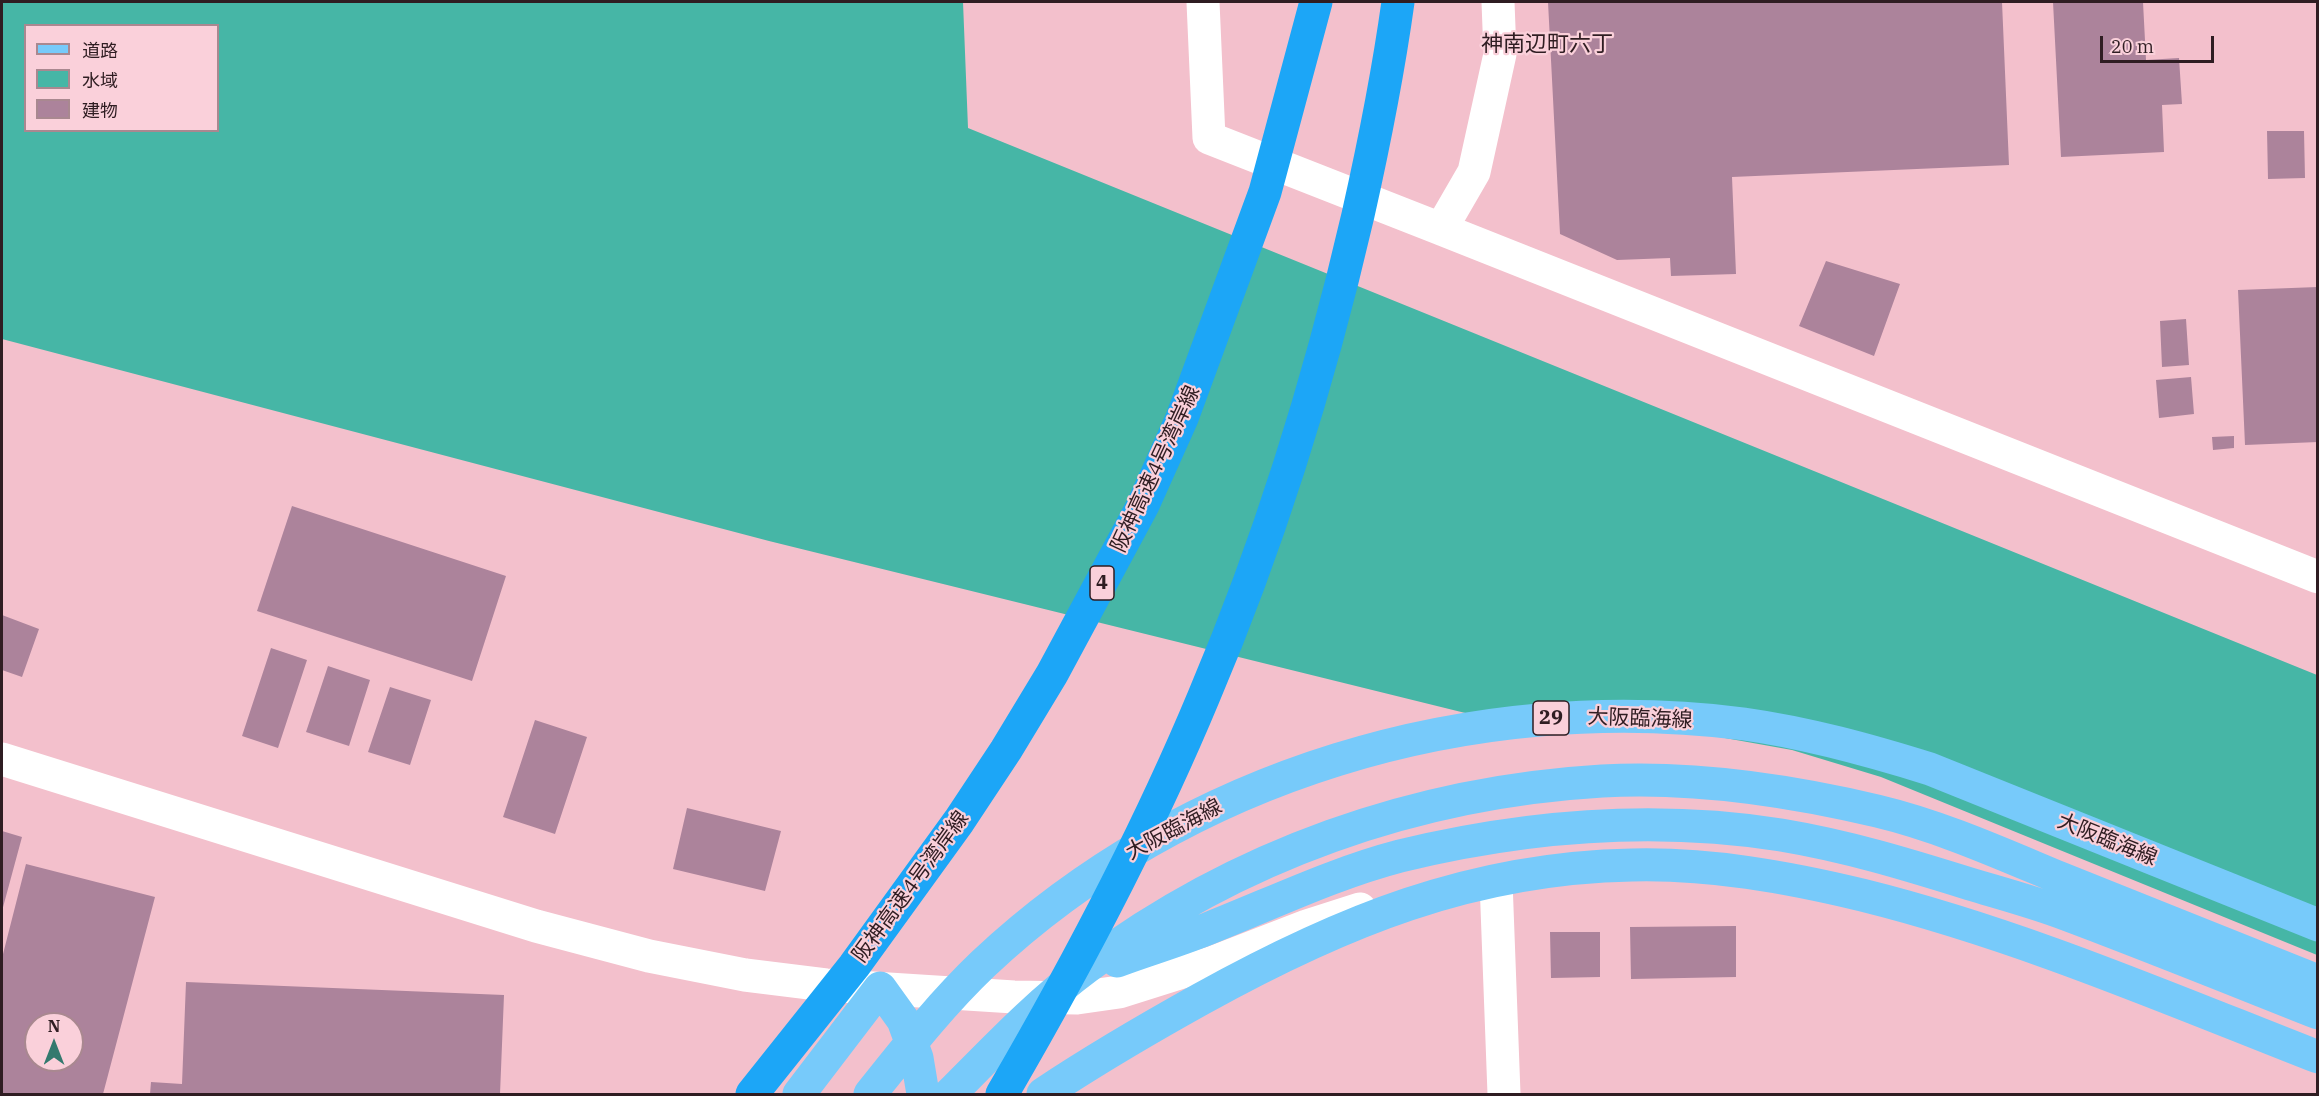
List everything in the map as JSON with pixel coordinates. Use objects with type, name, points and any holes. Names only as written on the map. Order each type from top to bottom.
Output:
[{"type":"highway","name":"阪神高速4号湾岸線","points":[[752,1095],[854,966],[959,821],[1052,674],[1143,505],[1186,407],[1265,192],[1316,2]]},
{"type":"highway","points":[[1002,1095],[1050,1011],[1154,805],[1204,698],[1238,614],[1297,443],[1344,277],[1375,141],[1398,2]]},
{"type":"main road","name":"大阪臨海線","points":[[870,1095],[940,1007],[984,963],[1083,883],[1136,849],[1192,818],[1308,769],[1368,750],[1430,735],[1492,724],[1556,718],[1619,716],[1682,718],[1745,724],[1808,735],[1869,750],[1930,769],[2318,925]]},
{"type":"main road","points":[[950,1095],[1015,1028],[1086,968],[1163,915],[1245,871],[1331,835],[1420,808],[1511,790],[1604,781],[1697,782],[1779,791],[1881,812],[1970,841],[2318,981]]},
{"type":"main road","points":[[1014,997],[1212,927],[1335,876],[1396,857],[1459,843],[1522,833],[1586,827],[1650,825],[1714,828],[1778,835],[1841,846],[1904,862],[2058,911],[2318,1013]]},
{"type":"main road","points":[[1048,1092],[1138,1034],[1246,974],[1373,915],[1432,895],[1543,871],[1635,864],[1745,872],[1808,882],[1964,922],[2045,950],[2318,1057]]},
{"type":"main road","points":[[799,1095],[880,988],[903,1020],[917,1058],[923,1095]]},
{"type":"street","points":[[1203,2],[1209,138],[1442,228],[2318,577]]},
{"type":"street","points":[[1442,228],[1474,172],[1500,54],[1498,2]]},
{"type":"street","points":[[2,759],[525,922],[649,956],[745,975],[826,985],[1014,997],[1077,998],[1119,992],[1214,962],[1355,910],[1404,898],[1496,881],[1504,1095]]},
{"type":"street","points":[[817,1095],[880,988]]},
{"type":"water","points":[[2,2],[963,2],[968,128],[2317,675],[2317,955],[1881,777],[1792,750],[1697,733],[1526,728],[769,541],[2,339]]},
{"type":"building","points":[[1548,2],[2002,2],[2009,165],[1732,177],[1736,274],[1671,276],[1670,258],[1617,260],[1560,234]]},
{"type":"building","points":[[2053,2],[2143,2],[2146,60],[2179,58],[2182,104],[2162,105],[2164,152],[2061,157]]},
{"type":"building","points":[[2267,131],[2304,131],[2305,178],[2268,179]]},
{"type":"building","points":[[1826,261],[1900,284],[1874,356],[1799,326]]},
{"type":"building","points":[[2318,287],[2318,442],[2245,445],[2238,290]]},
{"type":"building","points":[[2186,319],[2189,365],[2162,367],[2160,321]]},
{"type":"building","points":[[2191,377],[2194,414],[2159,418],[2156,380]]},
{"type":"building","points":[[2234,436],[2234,448],[2213,450],[2212,437]]},
{"type":"building","points":[[292,506],[506,576],[472,681],[257,611]]},
{"type":"building","points":[[2,615],[39,629],[22,677],[2,670]]},
{"type":"building","points":[[271,648],[307,660],[278,748],[242,736]]},
{"type":"building","points":[[328,666],[370,680],[349,746],[306,732]]},
{"type":"building","points":[[390,687],[431,700],[410,765],[368,752]]},
{"type":"building","points":[[535,720],[587,737],[555,834],[503,817]]},
{"type":"building","points":[[687,808],[781,831],[765,891],[673,869]]},
{"type":"building","points":[[2,831],[22,837],[2,911]]},
{"type":"building","points":[[26,864],[155,897],[103,1094],[2,1094],[2,958]]},
{"type":"building","points":[[1736,926],[1736,977],[1631,979],[1630,927]]},
{"type":"building","points":[[1550,932],[1600,932],[1600,977],[1551,978]]},
{"type":"building","points":[[186,982],[504,995],[500,1094],[150,1094],[151,1082],[182,1084]]},
{"type":"district","name":"神南辺町六丁","points":[[1547,45]]}]
